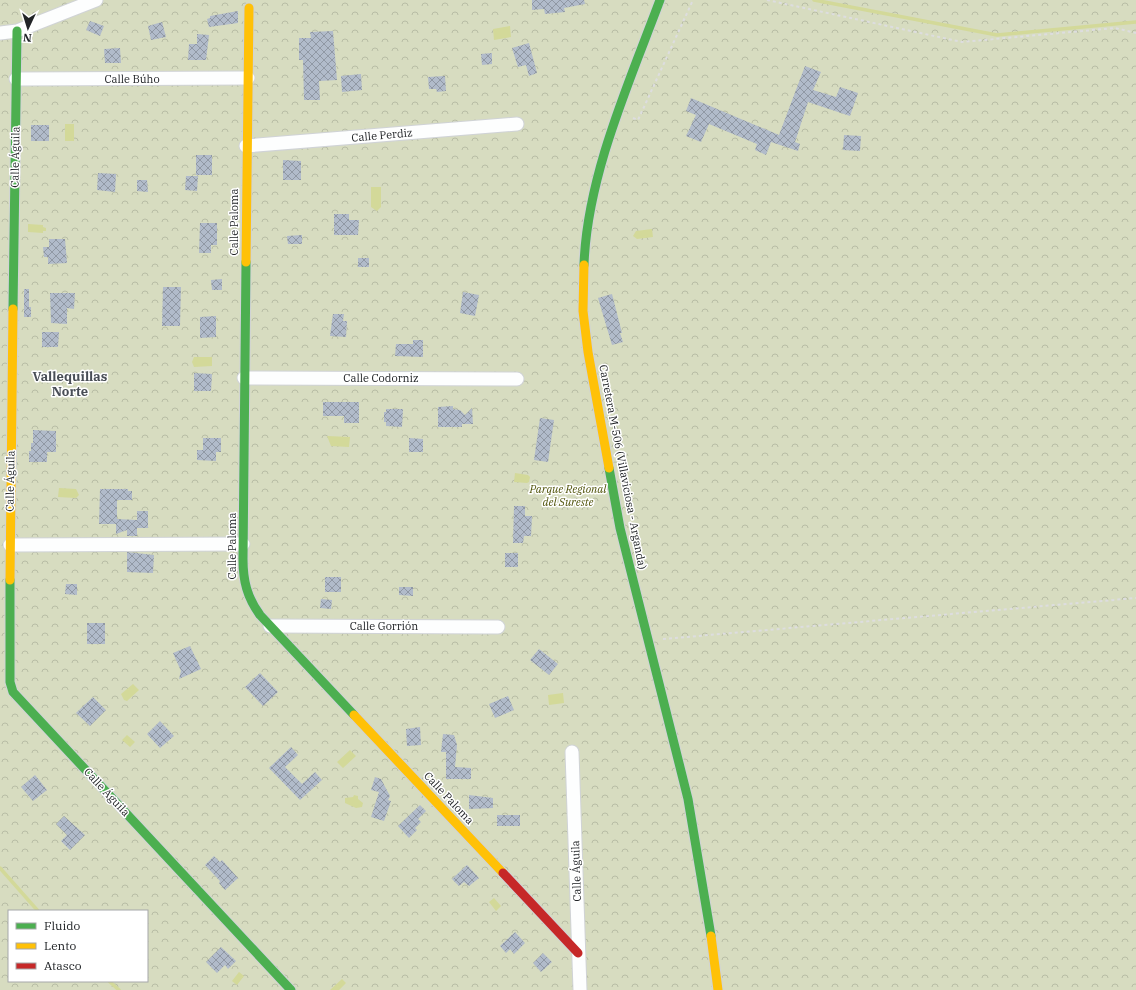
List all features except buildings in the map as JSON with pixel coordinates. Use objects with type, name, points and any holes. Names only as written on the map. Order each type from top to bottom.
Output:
[{"type":"street","points":[[0,33],[17,31],[96,0]]},
{"type":"street","name":"Carretera M-506 (Villaviciosa - Arganda)","points":[[660,0],[605,149],[590,210],[584,260],[583,311],[611,480],[648,640],[689,806],[709,922],[718,990]]},
{"type":"street","name":"Calle Paloma","points":[[249,8],[246,146],[243,544],[244,586],[246,593],[258,612],[270,626],[578,953]]},
{"type":"street","name":"Calle Águila","points":[[17,31],[10,544],[10,682],[13,692],[291,990]]},
{"type":"street","name":"Calle Búho","points":[[16,79],[248,78]]},
{"type":"street","name":"Calle Perdiz","points":[[246,146],[517,124]]},
{"type":"street","name":"Calle Codorniz","points":[[244,378],[517,379]]},
{"type":"street","points":[[10,544],[243,544]]},
{"type":"street","name":"Calle Gorrión","points":[[270,626],[498,627]]},
{"type":"street","name":"Calle Águila","points":[[572,752],[580,990]]},
{"type":"path","points":[[618,112],[638,120],[692,0]]},
{"type":"path","points":[[767,0],[962,42],[1115,28],[1136,33]]},
{"type":"path","points":[[648,640],[1136,598]]},
{"type":"green space","name":"Parque Regional del Sureste","points":[[0,0],[1136,0],[1136,990],[0,990]]},
{"type":"shaded area","points":[[510,26],[511,37],[494,40],[493,29]]},
{"type":"shaded area","points":[[65,124],[74,124],[74,141],[65,141]]},
{"type":"shaded area","points":[[371,187],[381,187],[381,207],[377,211],[371,207]]},
{"type":"shaded area","points":[[28,224],[43,225],[43,227],[46,228],[46,231],[43,231],[43,233],[28,232]]},
{"type":"shaded area","points":[[652,229],[653,237],[637,239],[633,236],[636,231]]},
{"type":"shaded area","points":[[194,357],[212,357],[212,366],[194,367],[192,362]]},
{"type":"shaded area","points":[[327,436],[350,437],[349,447],[331,446]]},
{"type":"shaded area","points":[[515,473],[528,475],[530,477],[529,482],[514,482]]},
{"type":"shaded area","points":[[59,488],[76,489],[79,495],[76,498],[58,497]]},
{"type":"shaded area","points":[[133,684],[139,690],[127,701],[124,700],[121,694]]},
{"type":"shaded area","points":[[563,693],[564,703],[549,705],[548,695]]},
{"type":"shaded area","points":[[127,735],[135,742],[130,747],[122,740]]},
{"type":"shaded area","points":[[350,750],[356,756],[343,768],[337,762]]},
{"type":"shaded area","points":[[354,795],[358,796],[358,799],[363,803],[362,807],[356,808],[345,803],[345,798],[353,797]]},
{"type":"shaded area","points":[[494,898],[501,906],[496,911],[489,902]]},
{"type":"shaded area","points":[[239,972],[244,976],[237,985],[232,981]]},
{"type":"shaded area","points":[[342,979],[346,983],[339,990],[330,990]]},
{"type":"waterway","points":[[814,0],[997,35],[1136,22]]},
{"type":"waterway","points":[[0,868],[37,910]]},
{"type":"waterway","points":[[110,982],[119,990]]},
{"type":"traffic: fast","points":[[584,265],[587,231],[601,164],[623,97],[660,0]]},
{"type":"traffic: fast","points":[[13,309],[17,31]]},
{"type":"traffic: fast","points":[[246,262],[243,559],[245,582],[252,602],[260,615],[354,715]]},
{"type":"traffic: fast","points":[[609,468],[620,528],[688,799],[711,936]]},
{"type":"traffic: fast","points":[[10,580],[10,682],[13,692],[291,990]]},
{"type":"traffic: slow","points":[[246,262],[249,8]]},
{"type":"traffic: slow","points":[[584,265],[583,311],[588,352],[609,468]]},
{"type":"traffic: slow","points":[[10,580],[13,309]]},
{"type":"traffic: slow","points":[[354,715],[503,873]]},
{"type":"traffic: slow","points":[[711,936],[718,990]]},
{"type":"traffic: jam","points":[[503,873],[578,953]]},
{"type":"district","name":"Vallequillas Norte","points":[[70,384]]}]
